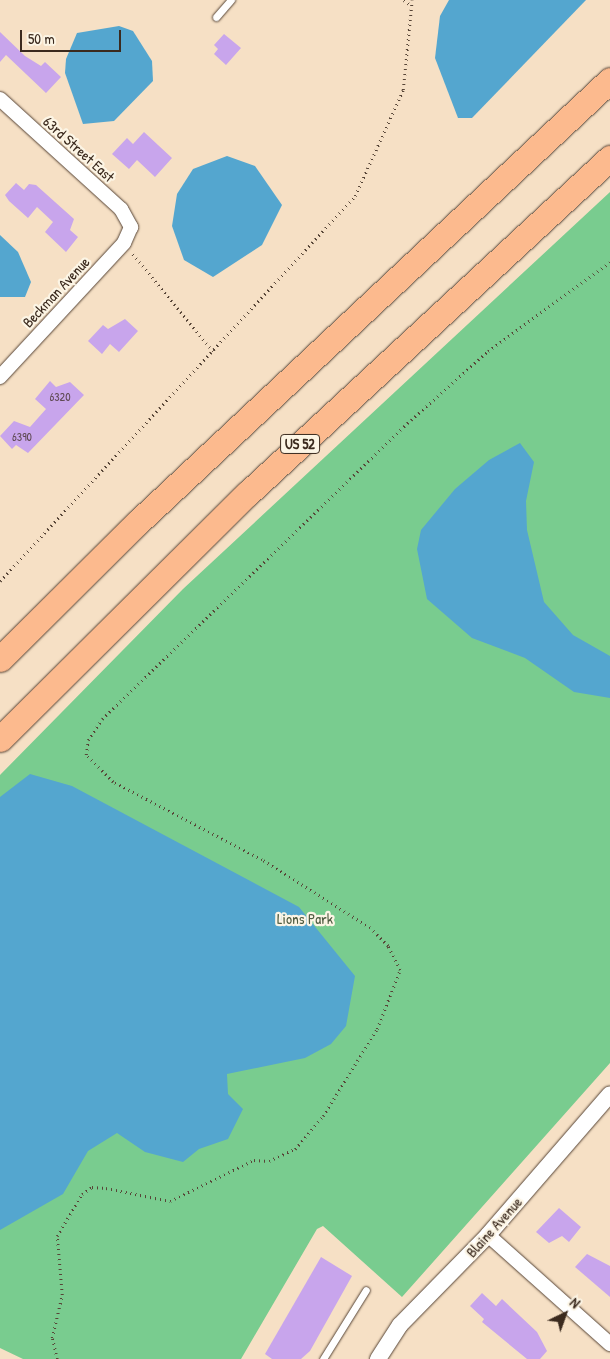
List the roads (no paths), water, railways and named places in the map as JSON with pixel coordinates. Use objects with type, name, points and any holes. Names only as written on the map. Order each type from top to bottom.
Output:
[{"type":"highway","points":[[0,660],[137,523],[610,80]]},
{"type":"highway","name":"US 52","points":[[0,739],[247,494],[610,158]]},
{"type":"street","name":"63rd Street East","points":[[0,99],[121,209],[131,227]]},
{"type":"street","name":"Beckman Avenue","points":[[0,377],[124,243],[131,227]]},
{"type":"street","name":"Blaine Avenue","points":[[378,1359],[400,1325],[488,1235],[610,1094]]},
{"type":"street","points":[[488,1235],[610,1344]]},
{"type":"lane","points":[[216,17],[231,0]]},
{"type":"lane","points":[[324,1359],[366,1290]]},
{"type":"water","points":[[449,0],[586,0],[472,118],[458,118],[435,58],[440,16]]},
{"type":"water","points":[[119,26],[133,31],[152,61],[153,81],[114,121],[83,124],[65,73],[66,59],[77,33]]},
{"type":"water","points":[[227,156],[255,166],[282,205],[262,245],[213,277],[184,260],[172,226],[177,194],[193,169]]},
{"type":"water","points":[[0,235],[18,252],[31,282],[25,297],[0,297]]},
{"type":"water","points":[[520,443],[534,462],[526,501],[527,530],[544,602],[573,635],[610,656],[610,698],[574,692],[525,658],[472,638],[427,599],[417,549],[421,530],[455,489],[489,460]]},
{"type":"water","points":[[30,774],[72,786],[299,907],[355,976],[346,1026],[331,1044],[305,1058],[227,1074],[228,1094],[243,1109],[228,1139],[199,1149],[183,1162],[145,1152],[117,1133],[88,1151],[63,1194],[0,1230],[0,797]]},
{"type":"park label","name":"Lions Park","points":[[305,919]]}]
